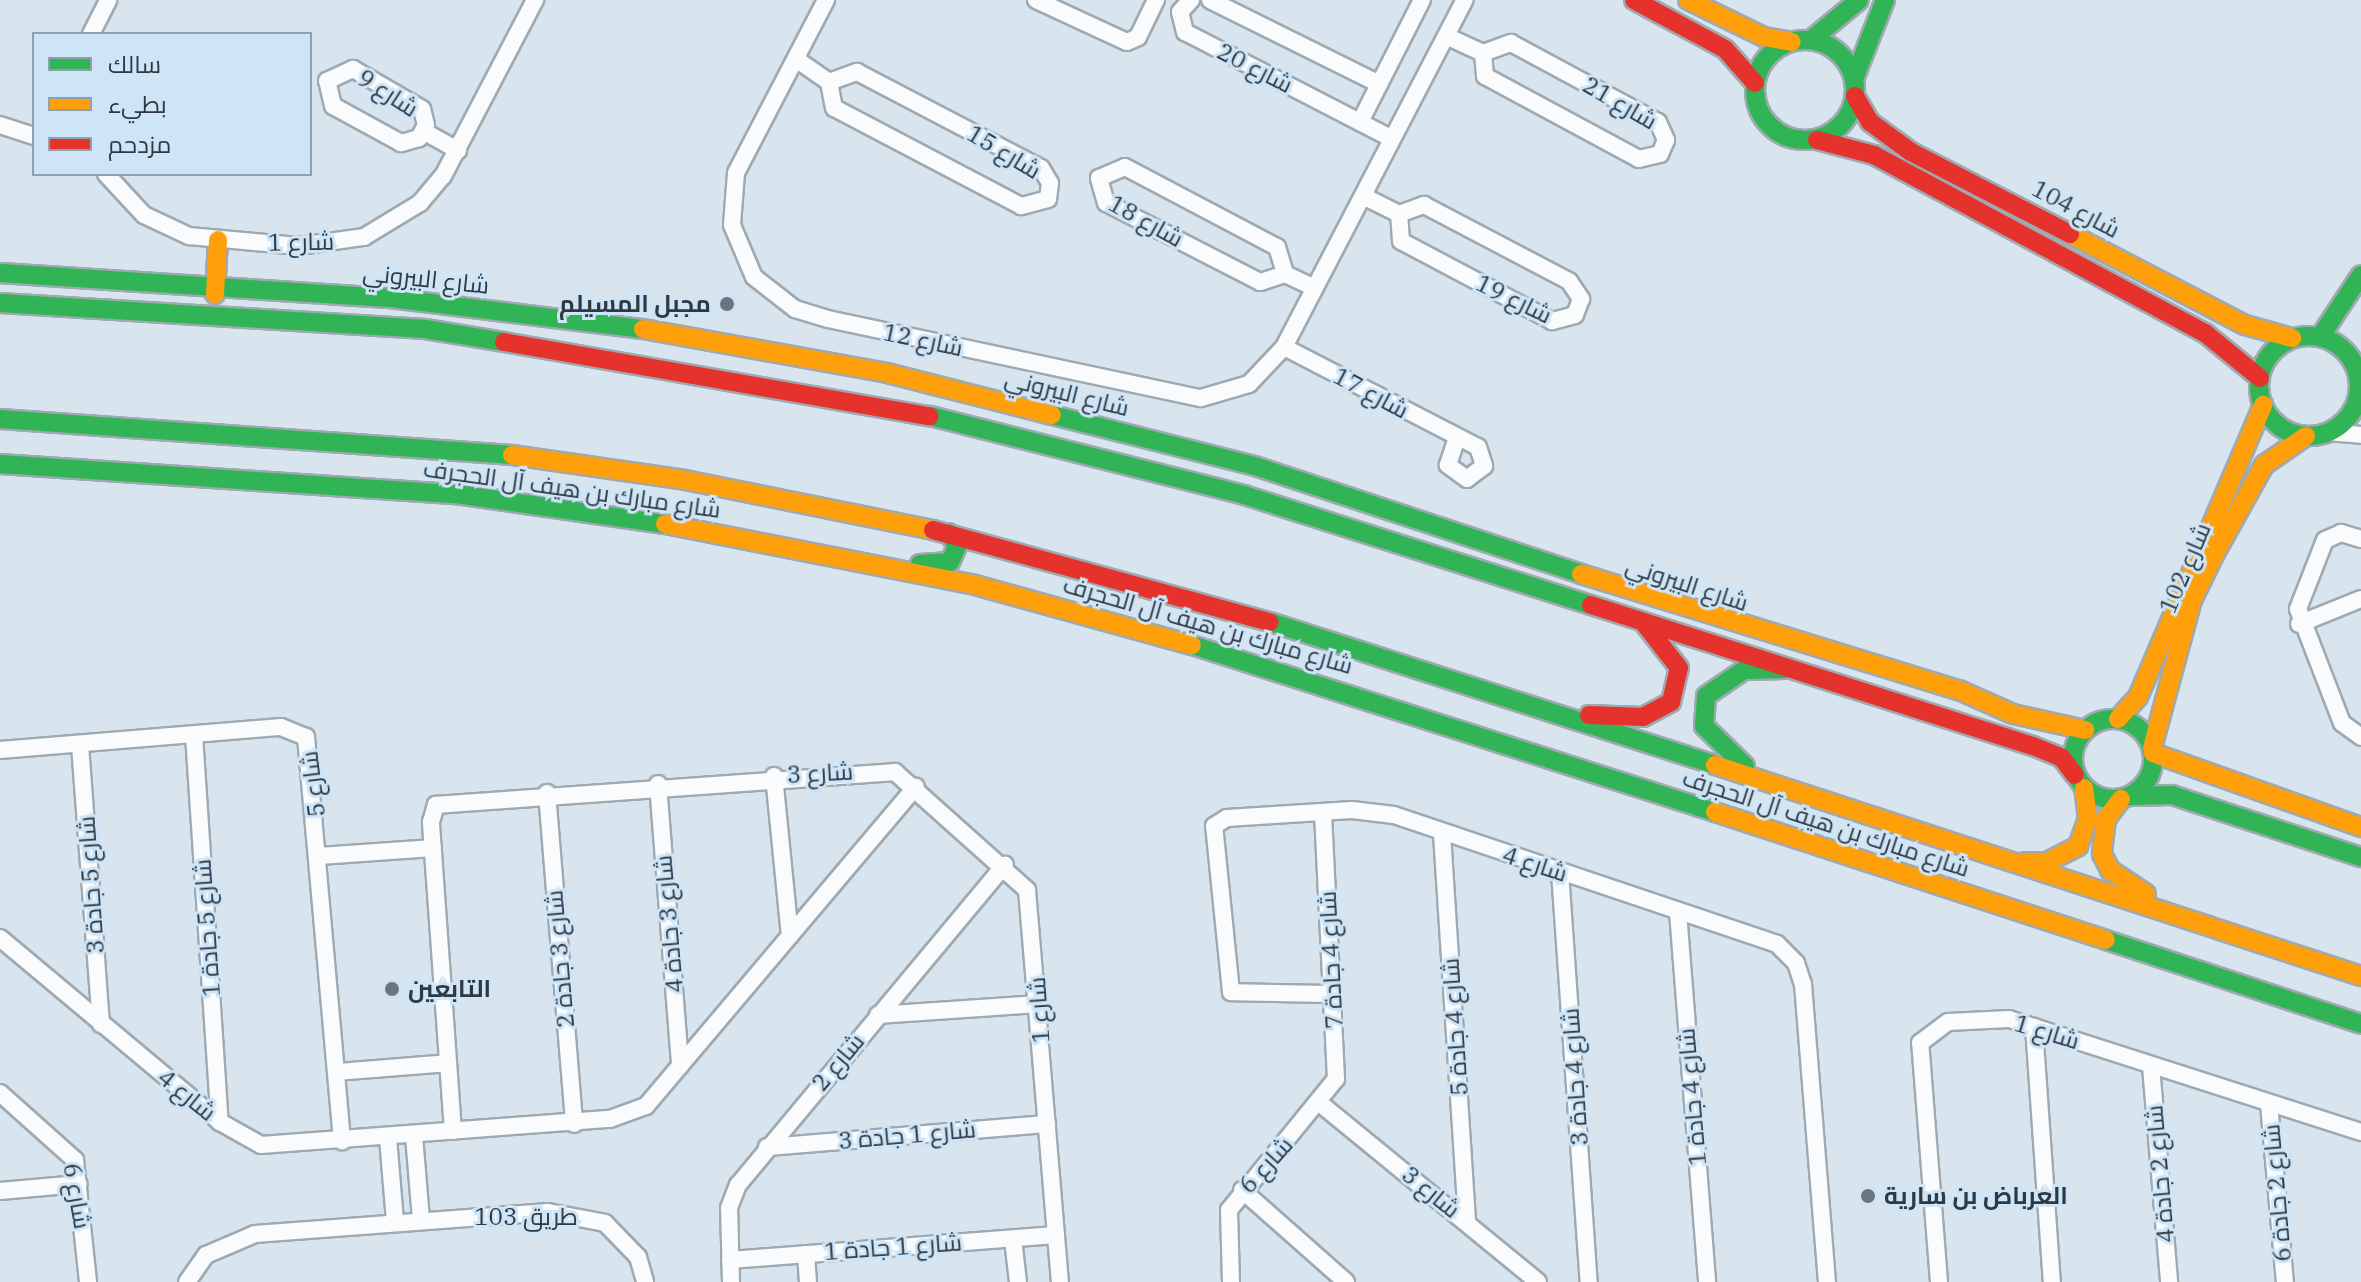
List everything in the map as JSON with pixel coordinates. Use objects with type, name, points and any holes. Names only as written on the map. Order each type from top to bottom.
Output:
[{"type":"street","points":[[92,32],[108,0]]},
{"type":"street","name":"شارع 1","points":[[108,176],[144,215],[218,240],[331,246],[364,237],[420,203],[458,150],[535,0]]},
{"type":"street","name":"شارع 12","points":[[826,0],[746,146],[730,197],[740,252],[754,277],[783,302],[828,319],[1201,398],[1249,384],[1284,347],[1390,138],[1465,0]]},
{"type":"street","points":[[1036,0],[1127,42],[1138,37],[1156,0]]},
{"type":"street","name":"شارع 20","points":[[1191,0],[1180,12],[1185,32],[1390,138]]},
{"type":"street","name":"شارع 20","points":[[1210,0],[1379,84]]},
{"type":"street","points":[[1360,122],[1422,0]]},
{"type":"street","points":[[1634,0],[1725,49],[1755,83]]},
{"type":"street","points":[[1688,0],[1751,32],[1801,41],[1846,60],[1855,87]]},
{"type":"street","points":[[1859,0],[1801,41],[1768,58],[1755,83],[1757,108],[1771,128],[1793,140],[1817,140],[1849,115],[1855,87],[1885,0]]},
{"type":"street","points":[[1446,36],[1483,53]]},
{"type":"street","name":"شارع 21","points":[[1511,43],[1658,122],[1664,148],[1639,159],[1492,81],[1482,70],[1483,53],[1511,43]]},
{"type":"street","name":"شارع 15","points":[[796,59],[829,82],[834,108],[1021,206],[1048,199],[1050,183],[1041,168],[857,72],[829,82]]},
{"type":"street","name":"شارع 9","points":[[353,69],[422,109],[425,132],[401,143],[333,106],[327,81],[353,69]]},
{"type":"street","name":"شارع 104","points":[[1855,87],[1870,122],[1911,152],[2245,325],[2292,338]]},
{"type":"street","points":[[0,125],[32,135]]},
{"type":"street","name":"شارع 9","points":[[425,132],[458,150]]},
{"type":"street","name":"شارع 104","points":[[1817,140],[1874,155],[2205,333],[2260,378]]},
{"type":"street","name":"شارع 18","points":[[1285,274],[1277,247],[1125,167],[1099,178],[1106,203],[1260,282],[1285,274],[1315,288]]},
{"type":"street","points":[[1363,196],[1399,214]]},
{"type":"street","name":"شارع 19","points":[[1424,205],[1569,281],[1579,310],[1552,321],[1401,241],[1399,214],[1424,205]]},
{"type":"street","points":[[218,240],[221,284],[214,296],[221,313]]},
{"type":"street","name":"شارع البيروني","points":[[0,273],[221,284],[718,341],[1057,414],[1339,495],[1827,655],[1959,690],[2013,714],[2085,730]]},
{"type":"street","points":[[2320,337],[2361,275]]},
{"type":"street","points":[[192,311],[199,298],[195,283]]},
{"type":"street","name":"شارع البيروني","points":[[0,303],[192,311],[425,329],[749,377],[1039,439],[1327,521],[2033,746],[2062,758],[2080,781]]},
{"type":"street","points":[[2360,392],[2340,345],[2320,337],[2292,338],[2265,361],[2260,378],[2263,405],[2280,426],[2306,436],[2328,432],[2361,435]]},
{"type":"street","name":"شارع 17","points":[[1284,347],[1457,437]]},
{"type":"street","points":[[2328,432],[2353,410],[2360,392],[2361,348]]},
{"type":"street","name":"شارع 102","points":[[2118,719],[2138,697],[2263,405]]},
{"type":"street","name":"شارع مبارك بن هيف آل الحجرف","points":[[0,419],[475,450],[685,480],[949,533],[1223,608],[1760,777],[1928,837],[2217,927],[2361,976]]},
{"type":"street","name":"شارع 102","points":[[2153,750],[2192,600],[2264,465],[2306,436]]},
{"type":"street","name":"شارع مبارك بن هيف آل الحجرف","points":[[0,464],[456,494],[818,552],[1195,644],[2361,1024]]},
{"type":"street","points":[[1327,521],[1341,515],[1339,495]]},
{"type":"street","points":[[1367,534],[1364,520],[1379,508]]},
{"type":"street","points":[[818,552],[946,564],[957,551],[949,533]]},
{"type":"street","points":[[2359,735],[2342,723],[2299,624],[2299,595],[2325,540],[2341,533],[2361,539]]},
{"type":"street","points":[[2299,624],[2361,599]]},
{"type":"street","points":[[1195,644],[1187,618],[1200,608],[1223,608]]},
{"type":"street","points":[[1556,713],[1643,717],[1671,702],[1679,668],[1672,650],[1643,622]]},
{"type":"street","points":[[1760,777],[1710,736],[1701,713],[1706,696],[1728,676],[1785,669]]},
{"type":"street","points":[[1928,837],[2047,862],[2078,846],[2088,819],[2076,743],[2085,730],[2118,719],[2140,728],[2153,750],[2152,770],[2106,819],[2102,854],[2110,870],[2217,927]]},
{"type":"street","name":"شارع 5","points":[[0,750],[281,727],[306,737],[320,856],[342,1141]]},
{"type":"street","name":"شارع 5 جادة 1","points":[[194,735],[220,1122]]},
{"type":"street","name":"شارع 5 جادة 3","points":[[80,745],[101,1024]]},
{"type":"street","points":[[2153,750],[2361,827]]},
{"type":"street","name":"شارع 3","points":[[453,1131],[432,810],[445,799],[883,770],[916,787]]},
{"type":"street","points":[[774,776],[790,935]]},
{"type":"street","points":[[2080,781],[2125,797],[2172,795],[2361,857]]},
{"type":"street","name":"شارع 3 جادة 4","points":[[658,784],[680,1065]]},
{"type":"street","points":[[421,1219],[414,1136],[574,1124],[636,1111],[680,1065],[916,787]]},
{"type":"street","name":"شارع 1","points":[[916,787],[1005,865],[1031,903],[1060,1282]]},
{"type":"street","name":"شارع 3 جادة 2","points":[[547,793],[574,1124]]},
{"type":"street","points":[[2276,829],[2290,816],[2287,802]]},
{"type":"street","points":[[2302,837],[2296,823],[2313,811]]},
{"type":"street","name":"شارع 4","points":[[1333,994],[1231,992],[1211,838],[1214,826],[1227,818],[1323,812],[1394,815],[1442,834],[1777,944],[1796,963],[1827,1282]]},
{"type":"street","name":"شارع 4 جادة 7","points":[[1322,1105],[1336,1079],[1323,812]]},
{"type":"street","name":"شارع 4 جادة 5","points":[[1442,834],[1467,1221]]},
{"type":"street","points":[[320,856],[433,848]]},
{"type":"street","name":"شارع 2","points":[[731,1282],[731,1198],[767,1147],[1005,865]]},
{"type":"street","name":"شارع 4 جادة 3","points":[[1560,872],[1589,1282]]},
{"type":"street","name":"شارع 4 جادة 1","points":[[1678,912],[1707,1282]]},
{"type":"street","name":"شارع 4","points":[[0,938],[220,1122],[261,1145],[414,1136]]},
{"type":"street","points":[[878,1015],[1038,1004]]},
{"type":"street","name":"شارع 1","points":[[1939,1282],[1920,1043],[1948,1022],[1984,1017],[2034,1027],[2361,1132]]},
{"type":"street","points":[[2034,1027],[2052,1282]]},
{"type":"street","points":[[337,1072],[448,1063]]},
{"type":"street","name":"شارع 2 جادة 4","points":[[2151,1066],[2169,1282]]},
{"type":"street","name":"شارع 6","points":[[0,1093],[69,1152],[79,1184],[88,1282]]},
{"type":"street","name":"شارع 2 جادة 6","points":[[2269,1104],[2285,1282]]},
{"type":"street","name":"شارع 3","points":[[1322,1105],[1538,1282]]},
{"type":"street","name":"شارع 6","points":[[1231,1282],[1227,1219],[1242,1190],[1322,1105]]},
{"type":"street","name":"شارع 1 جادة 3","points":[[767,1147],[1047,1124]]},
{"type":"street","points":[[388,1138],[395,1222]]},
{"type":"street","points":[[0,1191],[79,1184]]},
{"type":"street","points":[[1242,1190],[1346,1282]]},
{"type":"street","name":"طريق 103","points":[[187,1282],[206,1255],[255,1234],[421,1219],[581,1213],[622,1238],[645,1282]]},
{"type":"street","name":"شارع 1 جادة 1","points":[[730,1260],[1056,1235]]},
{"type":"street","points":[[1013,1239],[1018,1282]]},
{"type":"street","points":[[806,1254],[808,1282]]},
{"type":"traffic: fast","points":[[1811,40],[1859,0]]},
{"type":"traffic: fast","points":[[1854,79],[1885,0]]},
{"type":"traffic: fast","points":[[1805,40],[1833,48],[1847,62],[1855,90],[1847,118],[1833,132],[1805,140],[1777,132],[1763,118],[1755,90],[1763,62],[1777,48],[1805,40]]},
{"type":"traffic: fast","points":[[0,273],[398,299],[643,329]]},
{"type":"traffic: fast","points":[[2320,337],[2361,275]]},
{"type":"traffic: fast","points":[[0,303],[425,329],[504,342]]},
{"type":"traffic: fast","points":[[2309,336],[2328,340],[2344,351],[2355,367],[2359,386],[2355,405],[2344,421],[2328,432],[2309,436],[2290,432],[2274,421],[2263,405],[2259,386],[2263,367],[2274,351],[2290,340],[2309,336]]},
{"type":"traffic: fast","points":[[1052,415],[1255,466],[1581,574]]},
{"type":"traffic: fast","points":[[930,416],[1244,495],[1591,605]]},
{"type":"traffic: fast","points":[[0,419],[512,455]]},
{"type":"traffic: fast","points":[[0,464],[456,494],[665,524]]},
{"type":"traffic: fast","points":[[920,564],[950,562],[957,546],[949,533]]},
{"type":"traffic: fast","points":[[1270,622],[1715,765]]},
{"type":"traffic: fast","points":[[1192,645],[1715,812]]},
{"type":"traffic: fast","points":[[1745,766],[1704,726],[1706,696],[1744,670],[1785,669]]},
{"type":"traffic: fast","points":[[2105,719],[2121,719],[2135,725],[2147,737],[2153,759],[2147,781],[2135,793],[2121,799],[2105,799],[2091,793],[2079,781],[2073,767],[2073,751],[2079,737],[2091,725],[2105,719]]},
{"type":"traffic: fast","points":[[2131,796],[2172,795],[2361,857]]},
{"type":"traffic: fast","points":[[2106,940],[2361,1024]]},
{"type":"traffic: slow","points":[[1688,0],[1764,37],[1792,42]]},
{"type":"traffic: slow","points":[[2070,234],[2245,325],[2292,338]]},
{"type":"traffic: slow","points":[[215,294],[218,240]]},
{"type":"traffic: slow","points":[[643,329],[887,373],[1052,415]]},
{"type":"traffic: slow","points":[[2118,719],[2138,697],[2263,405]]},
{"type":"traffic: slow","points":[[2152,748],[2192,600],[2215,553],[2264,465],[2306,436]]},
{"type":"traffic: slow","points":[[512,455],[685,480],[933,530]]},
{"type":"traffic: slow","points":[[665,524],[975,585],[1192,645]]},
{"type":"traffic: slow","points":[[1581,574],[1959,690],[2013,714],[2085,730]]},
{"type":"traffic: slow","points":[[2153,753],[2361,827]]},
{"type":"traffic: slow","points":[[1715,765],[2361,976]]},
{"type":"traffic: slow","points":[[2025,862],[2047,862],[2078,846],[2088,819],[2084,788]]},
{"type":"traffic: slow","points":[[2121,799],[2106,819],[2102,854],[2110,870],[2146,894]]},
{"type":"traffic: slow","points":[[1715,812],[2106,940]]},
{"type":"traffic: jam","points":[[1634,0],[1725,49],[1755,83]]},
{"type":"traffic: jam","points":[[1855,96],[1870,122],[1911,152],[2070,234]]},
{"type":"traffic: jam","points":[[1817,140],[1874,155],[2205,333],[2260,378]]},
{"type":"traffic: jam","points":[[504,342],[930,416]]},
{"type":"traffic: jam","points":[[933,530],[1270,622]]},
{"type":"traffic: jam","points":[[1591,605],[2033,746],[2062,758],[2075,775]]},
{"type":"traffic: jam","points":[[1589,715],[1643,717],[1671,702],[1679,668],[1643,622]]},
{"type":"place","name":"مجبل المسيلم","points":[[727,304]]},
{"type":"place","name":"التابعين","points":[[392,989]]},
{"type":"place","name":"العرباض بن سارية","points":[[1868,1196]]}]
